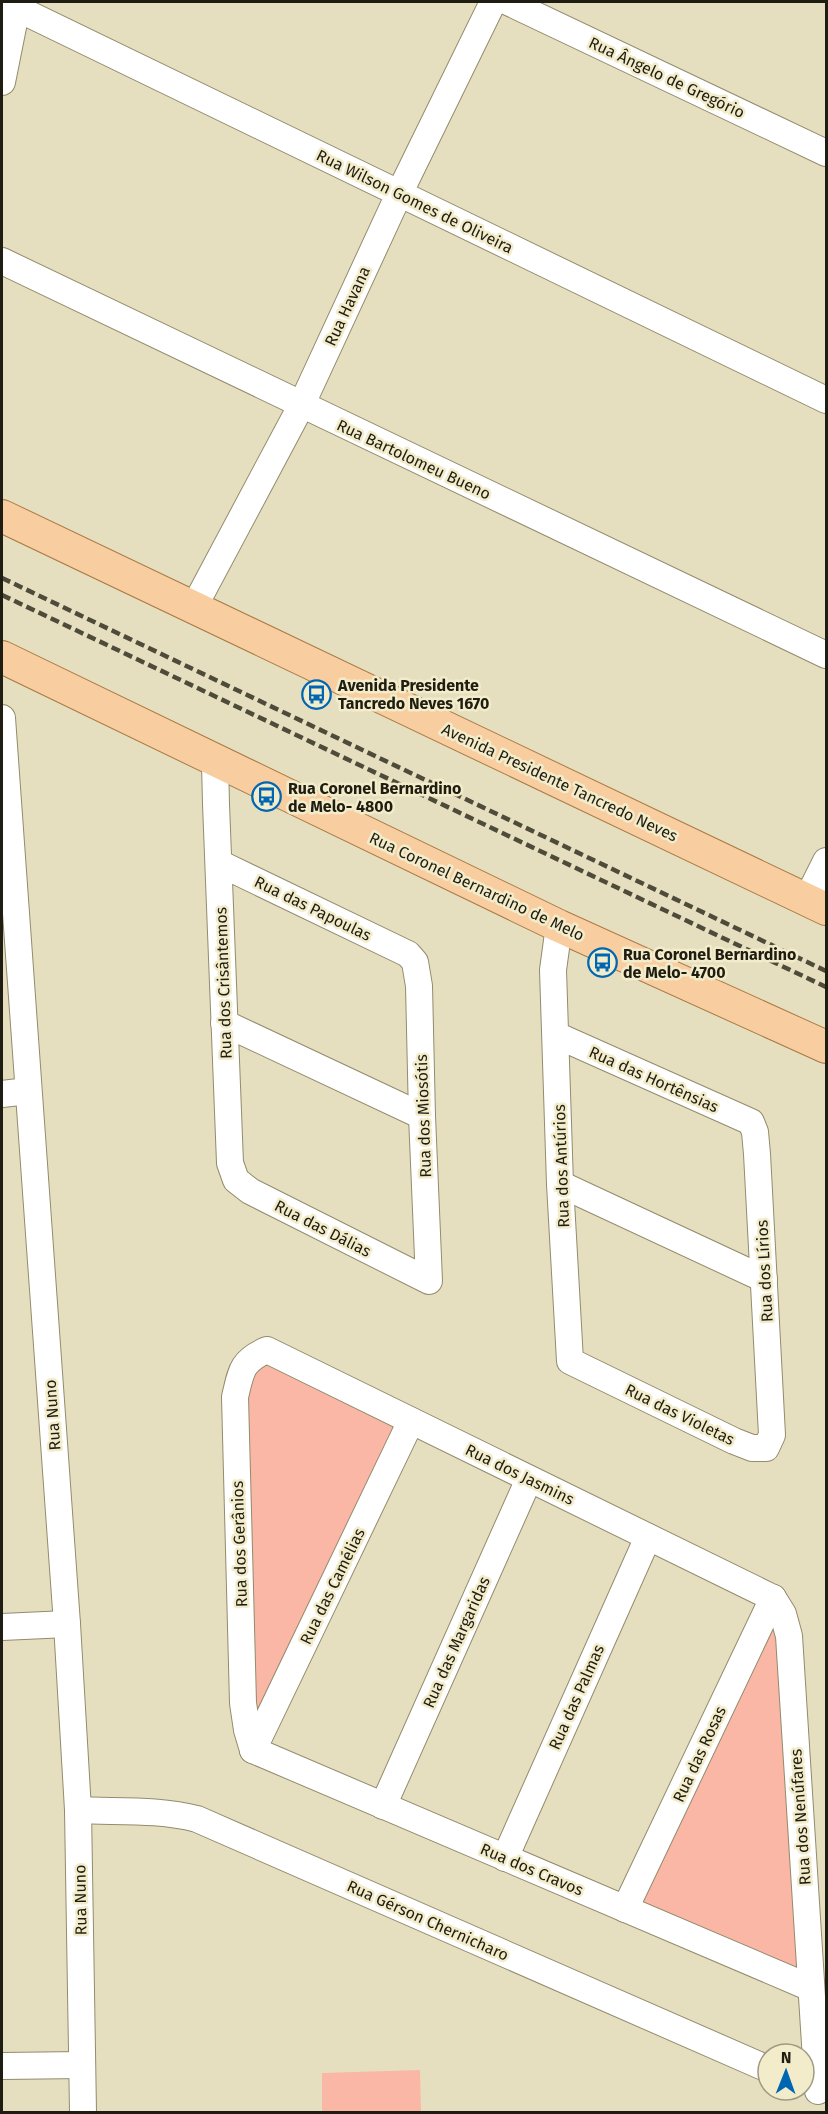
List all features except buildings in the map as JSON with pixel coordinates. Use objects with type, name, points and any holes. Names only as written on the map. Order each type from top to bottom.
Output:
[{"type":"main road","name":"Avenida Presidente Tancredo Neves","points":[[2,516],[816,904]]},
{"type":"main road","name":"Rua Coronel Bernardino de Melo","points":[[2,657],[215,762],[559,926],[815,1042]]},
{"type":"street","name":"Rua Havana","points":[[194,607],[301,406],[399,194],[493,2]]},
{"type":"street","name":"Rua Ângelo de Gregório","points":[[508,2],[826,153]]},
{"type":"street","name":"Rua Wilson Gomes de Oliveira","points":[[13,4],[826,400]]},
{"type":"street","points":[[2,82],[13,4]]},
{"type":"street","name":"Rua Bartolomeu Bueno","points":[[2,261],[301,406],[826,655]]},
{"type":"street","name":"Rua Nuno","points":[[2,718],[67,1624],[78,1810],[83,2112]]},
{"type":"street","name":"Rua dos Crisântemos","points":[[215,762],[230,1163]]},
{"type":"street","points":[[816,904],[826,861]]},
{"type":"street","name":"Rua das Papoulas","points":[[219,863],[408,954]]},
{"type":"street","name":"Rua dos Antúrios","points":[[559,926],[554,970],[570,1361]]},
{"type":"street","name":"Rua dos Miosótis","points":[[408,954],[415,962],[419,986],[429,1281]]},
{"type":"street","points":[[224,1023],[422,1116]]},
{"type":"street","name":"Rua das Hortênsias","points":[[556,1035],[752,1122]]},
{"type":"street","points":[[2,1094],[28,1091]]},
{"type":"street","name":"Rua dos Lírios","points":[[752,1122],[757,1154],[771,1420]]},
{"type":"street","name":"Rua das Dálias","points":[[230,1163],[236,1180],[249,1191],[429,1281]]},
{"type":"street","points":[[561,1184],[764,1279]]},
{"type":"street","name":"Rua dos Jasmins","points":[[267,1350],[773,1598]]},
{"type":"street","name":"Rua dos Gerânios","points":[[253,1750],[243,1703],[235,1397],[242,1371],[251,1357],[267,1350]]},
{"type":"street","name":"Rua das Violetas","points":[[570,1361],[752,1448],[766,1448],[772,1435],[771,1420]]},
{"type":"street","name":"Rua das Camélias","points":[[253,1750],[411,1421]]},
{"type":"street","name":"Rua das Margaridas","points":[[383,1806],[530,1479]]},
{"type":"street","name":"Rua das Palmas","points":[[505,1858],[648,1537]]},
{"type":"street","name":"Rua das Rosas","points":[[625,1909],[773,1598]]},
{"type":"street","name":"Rua dos Nenúfares","points":[[773,1598],[783,1614],[789,1636],[814,2042]]},
{"type":"street","points":[[2,1627],[67,1624]]},
{"type":"street","name":"Rua dos Cravos","points":[[253,1750],[811,1988]]},
{"type":"street","name":"Rua Gérson Chernicharo","points":[[78,1810],[159,1813],[197,1819],[756,2064]]},
{"type":"street","points":[[2,2066],[82,2065]]},
{"type":"shaded area","points":[[267,1350],[405,1422],[250,1739],[242,1400]]},
{"type":"shaded area","points":[[774,1607],[806,1982],[635,1906]]},
{"type":"shaded area","points":[[420,2070],[421,2112],[322,2112],[322,2073]]},
{"type":"railway","points":[[2,578],[826,971]]},
{"type":"railway","points":[[2,595],[826,987]]},
{"type":"place","name":"Avenida Presidente Tancredo Neves 1670","points":[[317,694]]},
{"type":"place","name":"Rua Coronel Bernardino de Melo- 4800","points":[[267,797]]},
{"type":"place","name":"Rua Coronel Bernardino de Melo- 4700","points":[[602,963]]}]
